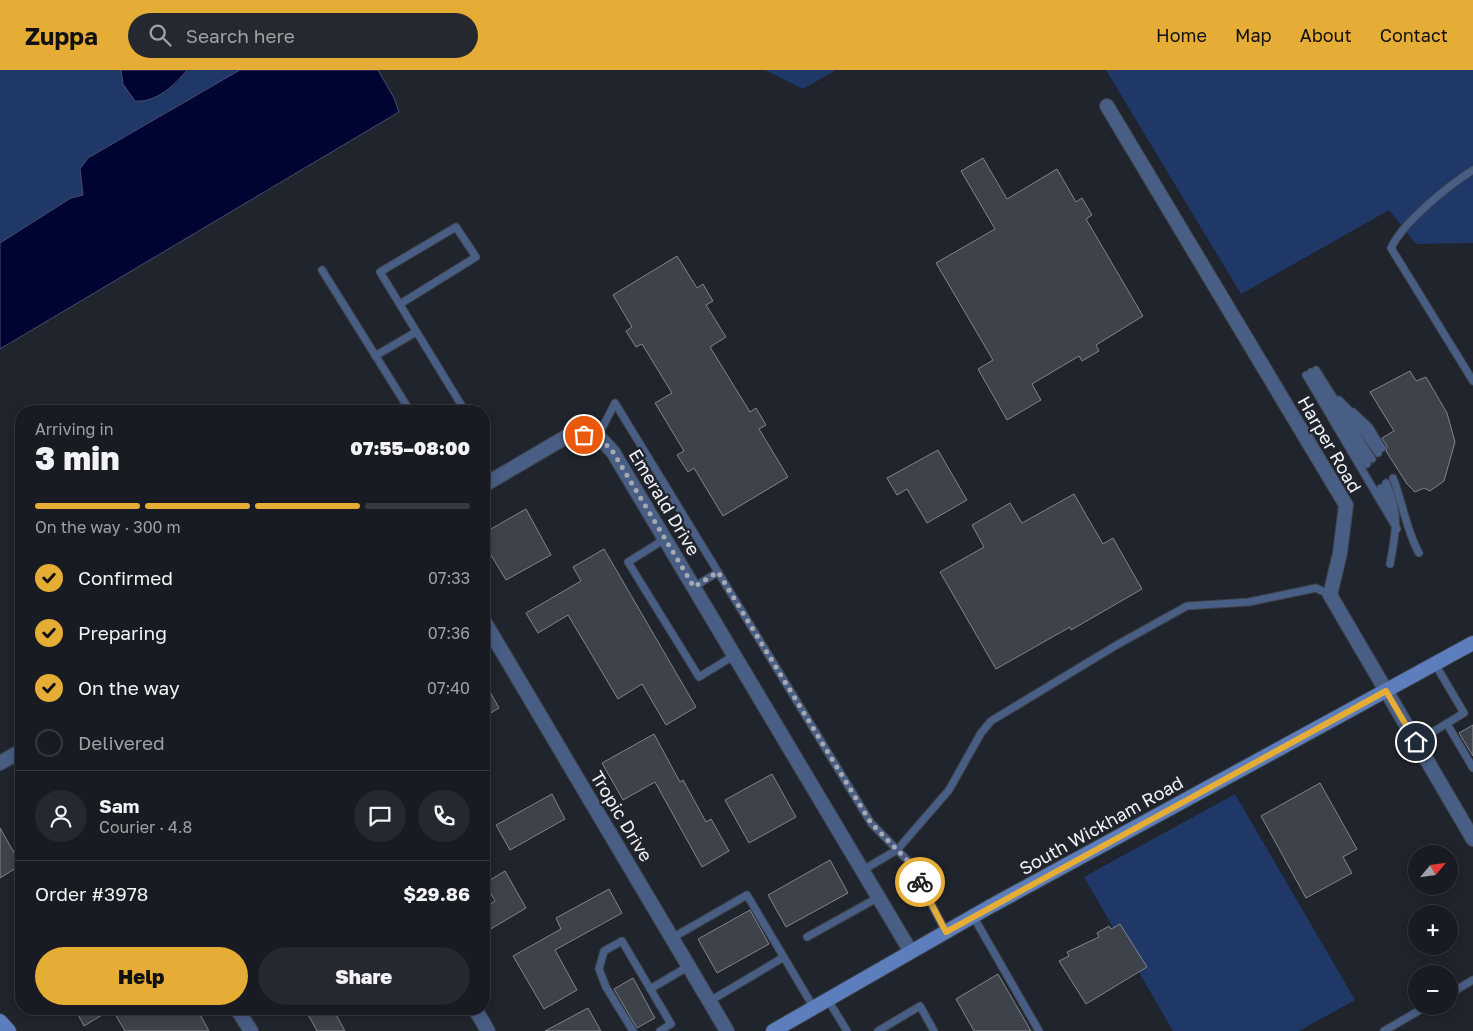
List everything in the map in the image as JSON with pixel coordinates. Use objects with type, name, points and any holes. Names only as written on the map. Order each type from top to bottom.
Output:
[{"type":"main road","name":"South Wickham Road","points":[[773,1031],[973,916],[1473,643]]},
{"type":"main road","points":[[0,1021],[9,1031]]},
{"type":"street","name":"Harper Road","points":[[1107,106],[1346,505],[1340,553],[1330,595]]},
{"type":"street","points":[[490,481],[571,434],[598,436]]},
{"type":"street","name":"Emerald Drive","points":[[598,436],[613,452],[911,952]]},
{"type":"street","points":[[1330,595],[1416,742],[1471,830]]},
{"type":"street","name":"Tropic Drive","points":[[490,630],[727,1031]]},
{"type":"street","points":[[0,763],[15,754]]},
{"type":"street","points":[[241,1015],[251,1031]]},
{"type":"street","points":[[479,1015],[488,1031]]},
{"type":"lane","points":[[1473,170],[1454,182],[1397,235],[1391,248],[1473,381]]},
{"type":"lane","points":[[400,304],[476,257],[456,227],[380,272],[461,405]]},
{"type":"lane","points":[[322,270],[406,405]]},
{"type":"lane","points":[[375,356],[416,332]]},
{"type":"lane","points":[[1311,372],[1348,409],[1380,451]]},
{"type":"lane","points":[[1311,372],[1369,461],[1328,389]]},
{"type":"lane","points":[[1311,372],[1397,529]]},
{"type":"lane","points":[[598,436],[614,403],[871,823],[909,862],[946,932]]},
{"type":"lane","points":[[1395,479],[1411,539],[1419,553]]},
{"type":"lane","points":[[1383,485],[1394,512],[1397,529],[1390,564]]},
{"type":"lane","points":[[665,539],[628,562],[699,677],[735,655]]},
{"type":"lane","points":[[694,587],[718,572]]},
{"type":"lane","points":[[863,870],[897,850],[949,790],[981,733],[991,721],[1115,646],[1187,606],[1249,602],[1316,588],[1330,595]]},
{"type":"lane","points":[[1416,742],[1464,713],[1435,664]]},
{"type":"lane","points":[[1447,724],[1473,768]]},
{"type":"lane","points":[[672,938],[748,895],[814,1008]]},
{"type":"lane","points":[[808,937],[879,897]]},
{"type":"lane","points":[[973,916],[1040,1031]]},
{"type":"lane","points":[[633,1031],[606,987],[599,969],[604,951],[622,941],[671,1024],[660,1031]]},
{"type":"lane","points":[[710,1002],[784,958]]},
{"type":"lane","points":[[650,989],[689,966]]},
{"type":"lane","points":[[1458,989],[1473,980]]},
{"type":"lane","points":[[828,1000],[847,1031]]},
{"type":"lane","points":[[879,1031],[920,1006],[934,1031]]},
{"type":"lane","points":[[1384,1031],[1412,1015]]},
{"type":"shaded area","points":[[0,70],[121,70],[123,84],[175,85],[187,70],[240,70],[88,158],[80,169],[83,195],[71,198],[0,243]]},
{"type":"shaded area","points":[[121,70],[187,70],[171,87],[158,96],[143,101],[135,101],[123,84]]},
{"type":"shaded area","points":[[240,70],[378,70],[394,98],[399,112],[0,349],[0,243],[71,198],[83,195],[80,169],[88,158]]},
{"type":"shaded area","points":[[765,70],[836,70],[803,89]]},
{"type":"shaded area","points":[[1106,70],[1473,70],[1473,243],[1416,244],[1389,210],[1241,294]]},
{"type":"shaded area","points":[[1235,794],[1355,1000],[1299,1031],[1173,1031],[1084,877]]},
{"type":"building","points":[[983,158],[1007,199],[1057,169],[1076,202],[1082,198],[1092,215],[1086,219],[1143,316],[1096,345],[1099,351],[1082,361],[1079,356],[1032,384],[1041,400],[1007,420],[978,369],[993,360],[936,263],[995,229],[961,171]]},
{"type":"building","points":[[677,256],[697,288],[703,284],[713,301],[706,305],[726,337],[710,347],[750,412],[756,408],[766,425],[759,429],[788,477],[723,516],[694,468],[688,472],[677,455],[684,451],[655,403],[672,393],[642,344],[636,347],[626,331],[632,327],[613,295]]},
{"type":"building","points":[[1410,371],[1416,381],[1426,377],[1447,413],[1455,442],[1444,481],[1430,491],[1424,488],[1415,492],[1407,484],[1386,451],[1387,446],[1382,438],[1394,431],[1370,392]]},
{"type":"building","points":[[938,450],[967,500],[927,523],[907,489],[897,495],[887,478]]},
{"type":"building","points":[[1074,494],[1103,544],[1113,538],[1142,589],[1071,630],[1070,627],[996,669],[940,572],[984,547],[972,525],[1010,503],[1022,523]]},
{"type":"building","points":[[526,509],[551,555],[506,580],[490,556],[490,530]]},
{"type":"building","points":[[604,549],[696,707],[666,725],[642,684],[618,699],[568,615],[538,633],[526,613],[581,581],[573,567]]},
{"type":"building","points":[[490,692],[499,708],[490,713]]},
{"type":"building","points":[[1473,725],[1473,756],[1459,733]]},
{"type":"building","points":[[654,734],[680,782],[683,780],[706,822],[711,819],[729,851],[702,867],[655,782],[623,800],[602,763]]},
{"type":"building","points":[[772,774],[796,817],[749,843],[725,800]]},
{"type":"building","points":[[1320,783],[1357,849],[1343,857],[1352,873],[1306,898],[1261,816]]},
{"type":"building","points":[[552,794],[565,819],[510,850],[496,825]]},
{"type":"building","points":[[0,828],[15,854],[15,869],[0,878]]},
{"type":"building","points":[[830,860],[848,893],[786,927],[768,895]]},
{"type":"building","points":[[505,871],[526,908],[490,929],[490,904],[495,901],[490,892],[490,880]]},
{"type":"building","points":[[609,889],[622,913],[555,950],[577,990],[544,1009],[513,956],[561,929],[556,918]]},
{"type":"building","points":[[750,910],[769,944],[717,973],[698,939]]},
{"type":"building","points":[[1120,924],[1147,967],[1086,1004],[1059,961],[1069,956],[1067,952],[1099,937],[1097,933],[1109,926],[1111,929]]},
{"type":"building","points":[[998,974],[1031,1031],[974,1031],[956,999]]},
{"type":"building","points":[[633,978],[655,1018],[637,1028],[614,989]]},
{"type":"building","points":[[588,1008],[601,1031],[545,1031]]},
{"type":"building","points":[[78,1015],[102,1015],[84,1026]]},
{"type":"building","points":[[116,1015],[200,1015],[209,1031],[125,1031]]},
{"type":"building","points":[[308,1015],[336,1015],[345,1031],[317,1031]]},
{"type":"way so far","points":[[584,435],[598,436],[613,452],[694,587],[718,572],[743,610],[871,823],[909,862],[920,882]]},
{"type":"route","points":[[920,882],[946,932],[1001,900],[1386,691],[1416,742]]}]
